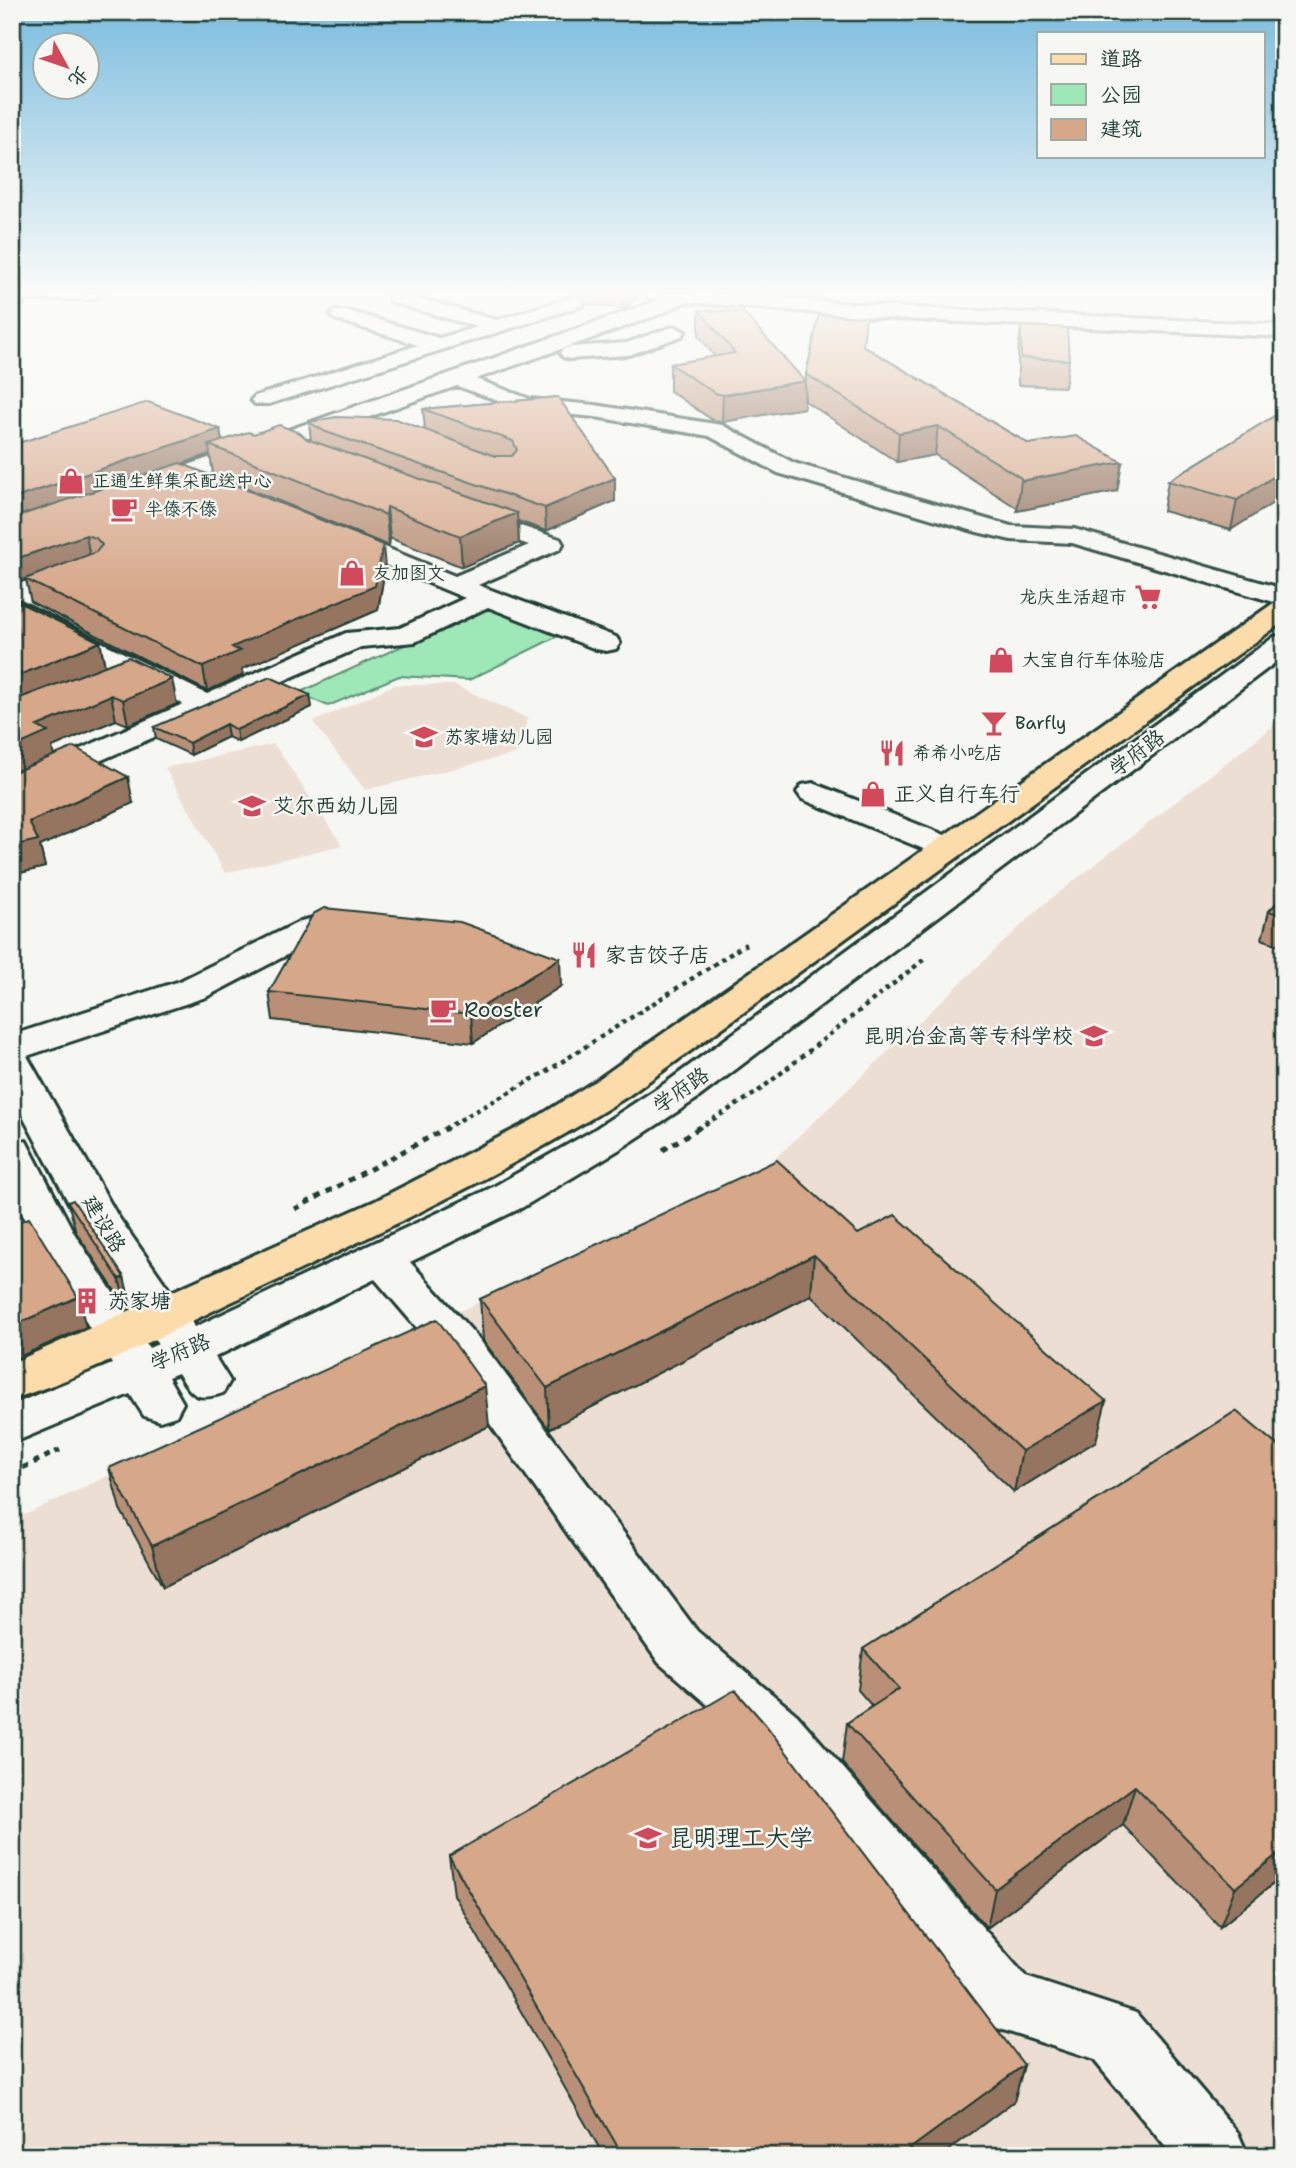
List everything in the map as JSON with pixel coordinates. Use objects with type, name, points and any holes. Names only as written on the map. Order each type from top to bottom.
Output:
[{"type":"main road","name":"学府路","points":[[186,1349],[390,1211],[545,1130],[614,1087],[1284,608]]},
{"type":"main road","name":"学府路","points":[[12,1382],[139,1370]]},
{"type":"street","points":[[262,400],[281,394]]},
{"type":"street","points":[[132,492],[414,394]]},
{"type":"street","points":[[498,394],[527,405],[595,411],[714,430],[732,436],[767,460],[786,468],[973,523],[1011,533],[1074,536],[1284,597]]},
{"type":"street","points":[[326,425],[348,432],[373,431]]},
{"type":"street","points":[[278,442],[313,455]]},
{"type":"street","points":[[185,474],[216,487]]},
{"type":"street","points":[[456,585],[551,544],[469,513]]},
{"type":"street","points":[[318,529],[486,598],[606,643]]},
{"type":"street","points":[[12,790],[356,639],[405,636],[486,598]]},
{"type":"street","points":[[12,606],[206,705]]},
{"type":"street","name":"学府路","points":[[12,1426],[382,1258],[508,1197],[606,1140],[681,1091],[1284,643]]},
{"type":"street","points":[[98,683],[134,668]]},
{"type":"street","points":[[813,792],[949,848]]},
{"type":"street","points":[[12,1048],[193,989],[313,928]]},
{"type":"street","name":"建设路","points":[[12,1061],[99,1220],[186,1349]]},
{"type":"street","points":[[12,1150],[55,1237],[139,1370]]},
{"type":"street","points":[[382,1258],[463,1351],[678,1647],[779,1732],[1007,2002],[1114,2035],[1214,2156]]},
{"type":"path","points":[[287,1213],[369,1171],[550,1070],[756,938]]},
{"type":"shaded area","name":"苏家塘幼儿园","points":[[394,685],[454,685],[527,718],[519,753],[365,790],[313,722]]},
{"type":"shaded area","name":"昆明理工大学","points":[[1284,718],[1284,2156],[12,2156],[12,1521],[765,1168],[1043,905]]},
{"type":"shaded area","name":"艾尔西幼儿园","points":[[274,744],[342,845],[225,873],[165,768]]},
{"type":"green space","points":[[486,608],[558,636],[469,680],[399,676],[328,706],[298,693]]},
{"type":"building","points":[[838,394],[945,394],[1029,444],[1076,436],[1122,462],[1021,481],[1021,478],[938,426],[899,433]]},
{"type":"building","points":[[558,397],[615,478],[545,508],[326,432],[309,422],[336,417],[396,419],[495,456],[512,456],[517,450],[513,441],[423,409]]},
{"type":"building","points":[[148,402],[220,429],[12,499],[12,445]]},
{"type":"building","points":[[1284,410],[1284,470],[1237,500],[1168,481]]},
{"type":"building","points":[[279,425],[300,433],[307,439],[517,513],[460,536],[387,507],[386,515],[209,445]]},
{"type":"building","points":[[180,463],[383,545],[375,586],[232,647],[240,651],[203,667],[25,579],[96,552],[102,545],[96,538],[86,535],[12,560],[12,518]]},
{"type":"building","points":[[12,599],[100,642],[12,678]]},
{"type":"building","points":[[128,657],[172,679],[123,700],[111,695],[37,726],[48,732],[12,748],[12,701]]},
{"type":"building","points":[[270,677],[310,695],[236,730],[226,724],[189,743],[154,727]]},
{"type":"building","points":[[74,747],[128,777],[29,822],[38,840],[12,846],[12,773]]},
{"type":"building","points":[[1284,895],[1284,916],[1269,911]]},
{"type":"building","points":[[324,908],[460,922],[560,958],[471,1014],[269,992],[313,914]]},
{"type":"building","points":[[777,1160],[858,1234],[895,1215],[1106,1401],[1022,1451],[814,1255],[547,1388],[480,1299]]},
{"type":"building","points":[[73,1200],[124,1277],[119,1279],[68,1202]]},
{"type":"building","points":[[29,1218],[78,1297],[12,1326],[12,1224]]},
{"type":"building","points":[[437,1319],[485,1386],[152,1546],[109,1468]]},
{"type":"building","points":[[1236,1411],[1284,1451],[1284,1849],[1235,1888],[1135,1786],[995,1889],[847,1723],[899,1689],[863,1649]]},
{"type":"building","points":[[735,1690],[765,1724],[1024,2065],[900,2156],[623,2156],[449,1856]]},
{"type":"place","name":"正通生鲜集采配送中心","points":[[71,481]]},
{"type":"place","name":"半傣不傣","points":[[124,509]]},
{"type":"place","name":"友加图文","points":[[352,573]]},
{"type":"place","name":"龙庆生活超市","points":[[1148,597]]},
{"type":"place","name":"大宝自行车体验店","points":[[1001,660]]},
{"type":"place","name":"Barfly","points":[[994,723]]},
{"type":"place","name":"苏家塘幼儿园","points":[[424,737]]},
{"type":"place","name":"希希小吃店","points":[[892,753]]},
{"type":"place","name":"正义自行车行","points":[[873,794]]},
{"type":"place","name":"艾尔西幼儿园","points":[[252,806]]},
{"type":"place","name":"家吉饺子店","points":[[584,955]]},
{"type":"place","name":"Rooster","points":[[443,1010]]},
{"type":"place","name":"昆明冶金高等专科学校","points":[[1094,1036]]},
{"type":"place","name":"苏家塘","points":[[87,1301]]},
{"type":"place","name":"昆明理工大学","points":[[648,1838]]}]
